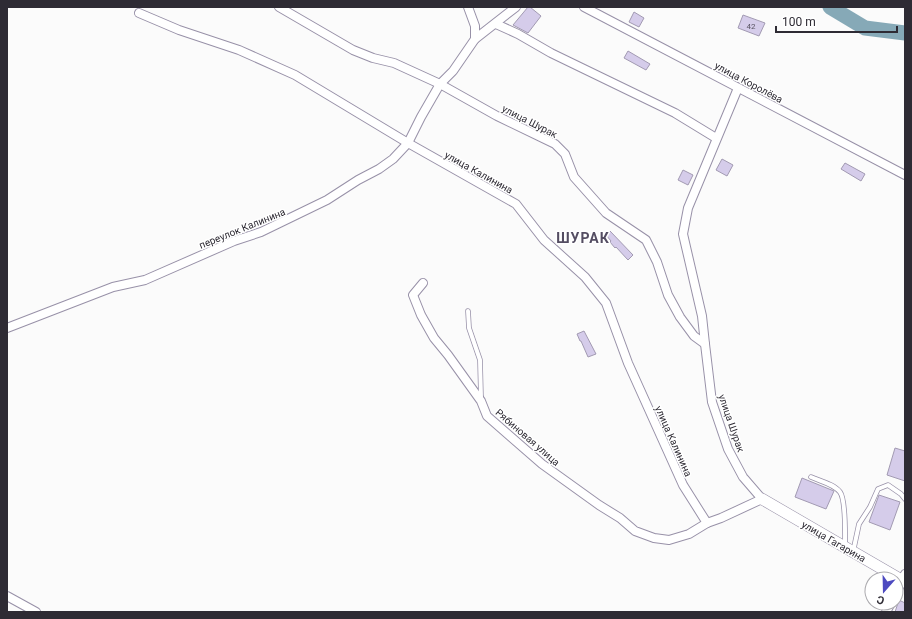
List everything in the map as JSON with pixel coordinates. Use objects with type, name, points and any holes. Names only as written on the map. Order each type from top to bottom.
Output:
[{"type":"street","name":"улица Шурак","points":[[279,7],[353,50],[373,58],[394,63],[440,84],[497,116],[555,144],[565,154],[574,177],[606,213],[646,240],[657,262],[668,295],[680,317],[694,336],[705,344]]},
{"type":"street","points":[[468,7],[475,26],[475,39]]},
{"type":"street","points":[[440,84],[452,71],[475,39],[516,7]]},
{"type":"street","name":"улица Королёва","points":[[584,7],[905,175]]},
{"type":"street","name":"улица Калинина","points":[[139,13],[178,30],[239,50],[295,75],[408,143],[516,204],[544,240],[584,277],[606,303],[628,363],[677,471],[706,523]]},
{"type":"street","points":[[496,24],[518,34],[551,53],[675,113],[716,138]]},
{"type":"street","name":"переулок Калинина","points":[[7,328],[113,287],[145,280],[234,241],[262,232],[327,200],[393,159],[408,143],[440,84]]},
{"type":"street","name":"улица Шурак","points":[[738,88],[688,208],[683,234],[702,316],[712,402],[728,449],[743,477],[762,499]]},
{"type":"street","name":"Рябиновая улица","points":[[423,283],[413,295],[421,315],[434,338],[481,401],[487,416],[542,464],[599,505],[620,518],[635,531],[654,538],[669,540],[689,534],[706,523]]},
{"type":"street","points":[[706,523],[721,518],[762,499]]},
{"type":"street","name":"улица Гагарина","points":[[762,499],[849,550],[889,571]]},
{"type":"street","points":[[7,596],[36,612]]},
{"type":"lane","points":[[468,311],[469,328],[480,360],[481,401]]},
{"type":"lane","points":[[812,477],[830,484],[840,492],[844,505],[849,550]]},
{"type":"lane","points":[[849,550],[859,524],[870,507],[878,489],[888,485],[901,494],[905,499]]},
{"type":"building","points":[[528,7],[541,16],[528,33],[513,25]]},
{"type":"building","points":[[634,12],[644,18],[639,27],[629,22]]},
{"type":"building","points":[[743,15],[765,23],[759,36],[738,28]]},
{"type":"building","points":[[628,51],[650,64],[646,70],[624,58]]},
{"type":"building","points":[[722,159],[733,165],[727,176],[716,170]]},
{"type":"building","points":[[845,163],[865,174],[861,181],[841,169]]},
{"type":"building","points":[[683,170],[693,175],[688,185],[678,180]]},
{"type":"building","points":[[610,231],[633,255],[628,260],[610,242],[611,241],[606,235]]},
{"type":"building","points":[[584,331],[596,354],[588,357],[577,334]]},
{"type":"building","points":[[895,448],[905,451],[905,481],[887,475]]},
{"type":"building","points":[[802,478],[834,491],[826,509],[795,497]]},
{"type":"building","points":[[879,495],[900,502],[890,530],[869,522]]},
{"type":"building","points":[[905,603],[905,612],[895,612],[904,611]]},
{"type":"waterway","name":"ШУРАК","points":[[830,7],[865,28],[905,33]]},
{"type":"district","name":"ШУРАК","points":[[583,238]]}]
